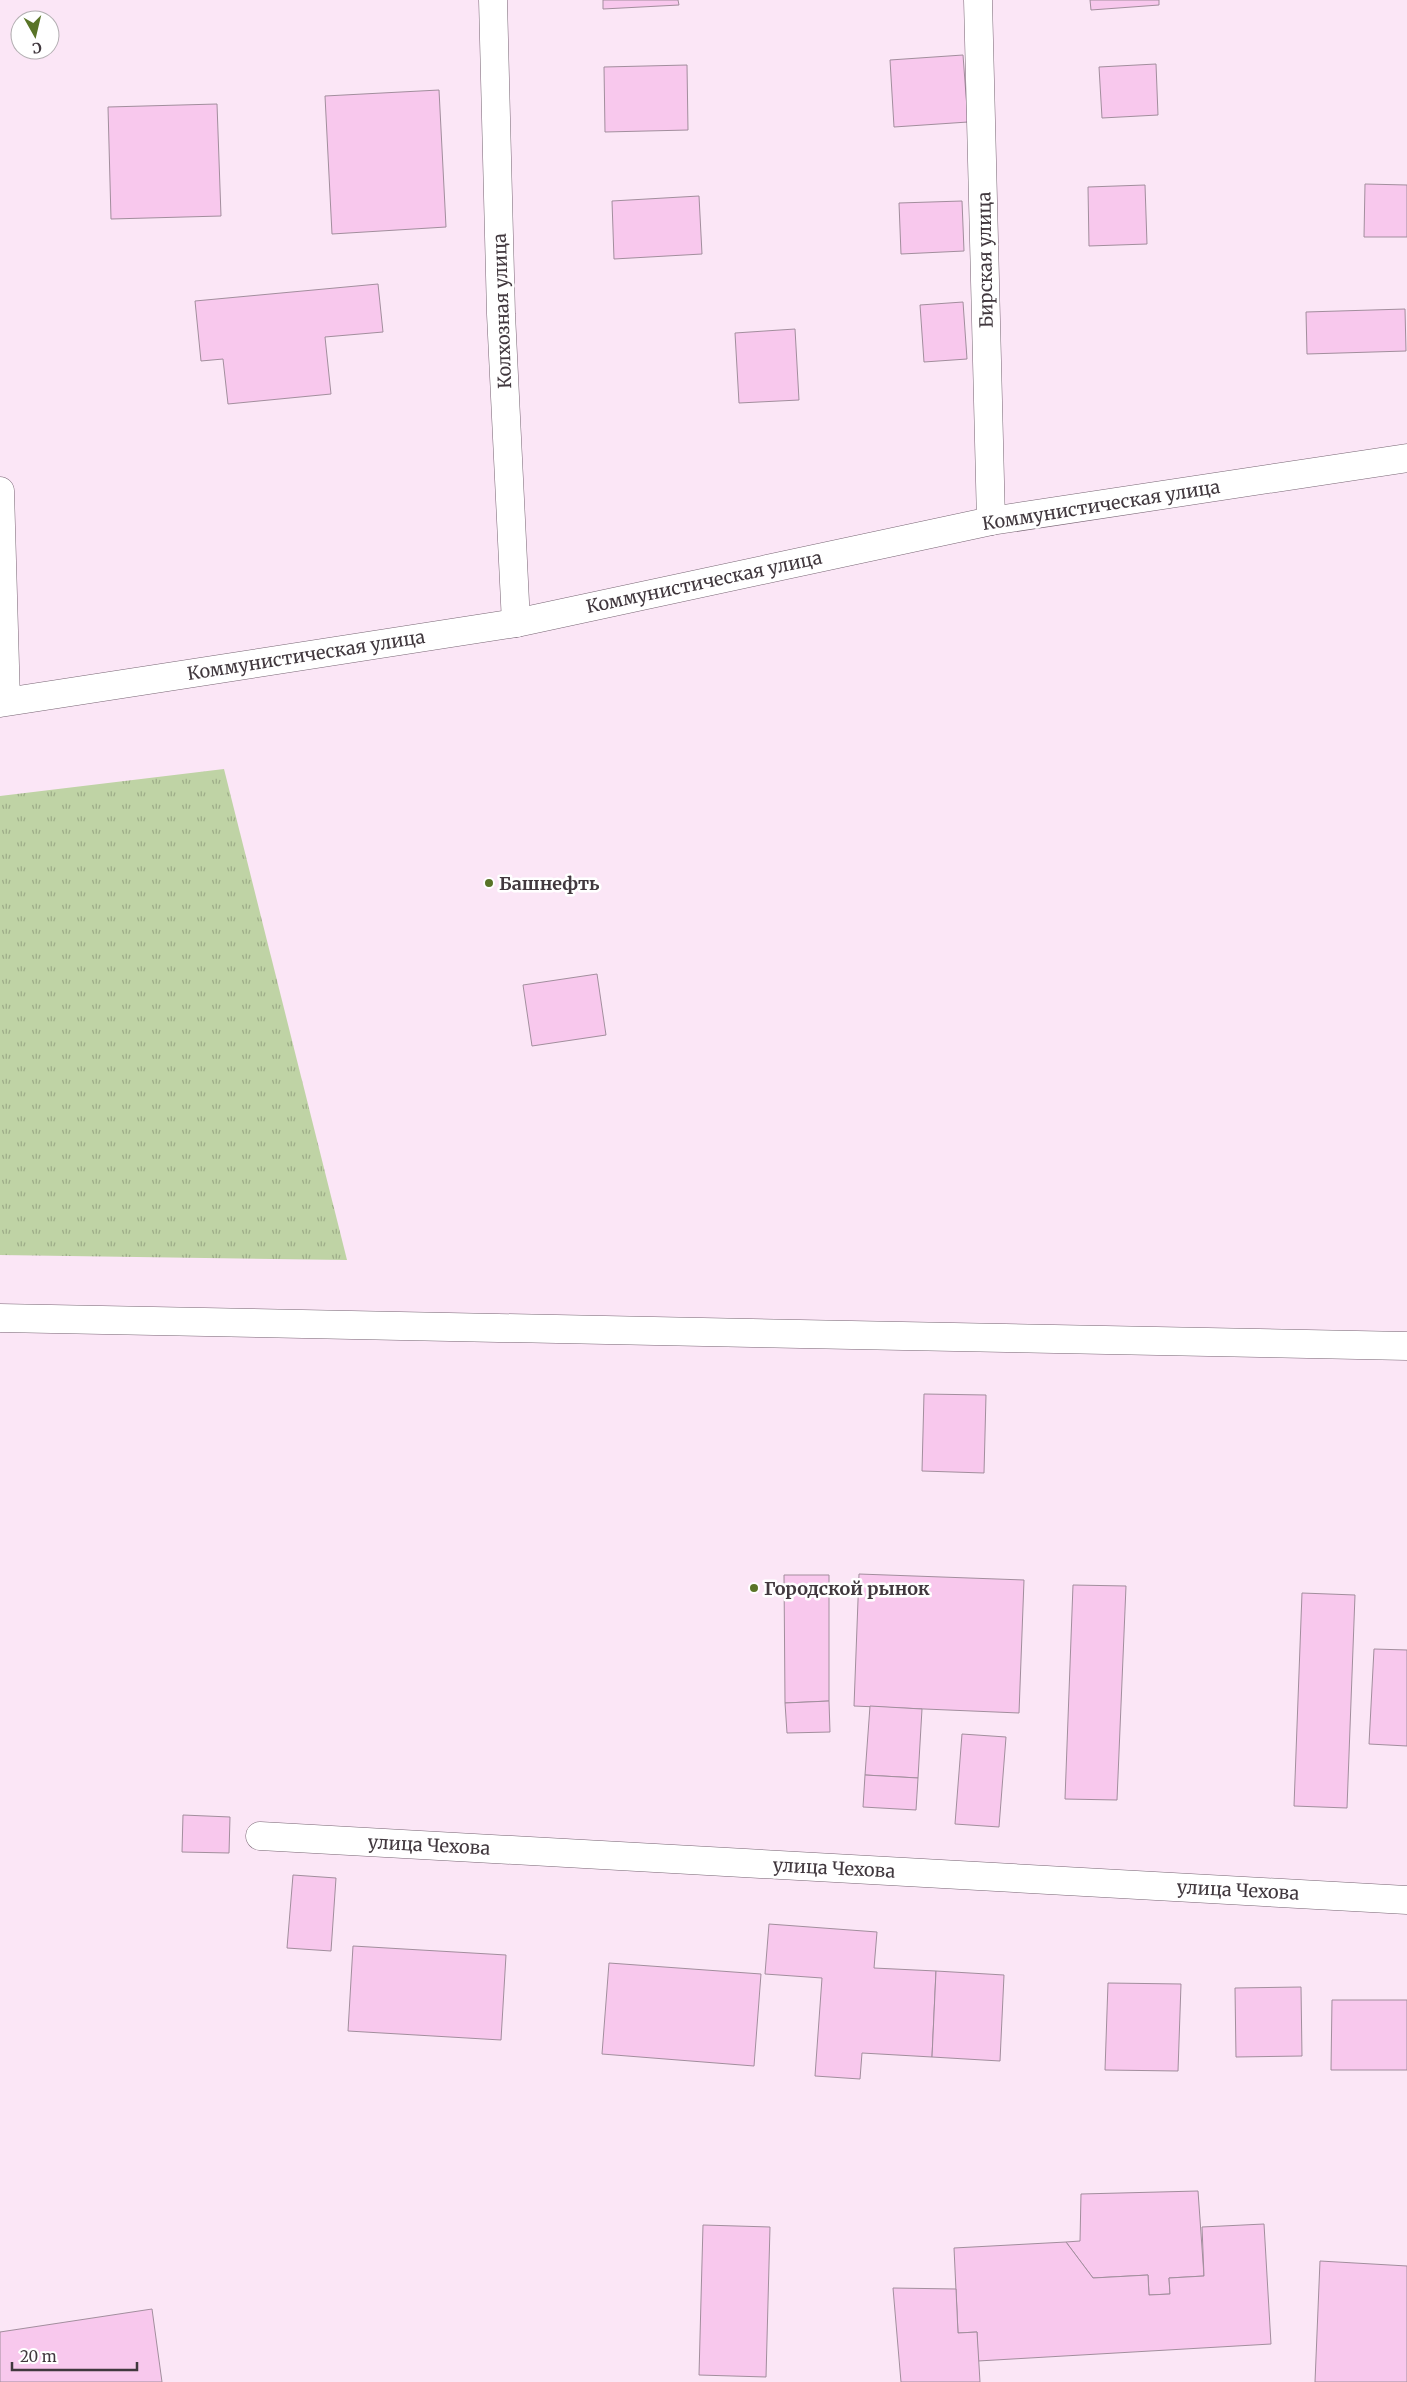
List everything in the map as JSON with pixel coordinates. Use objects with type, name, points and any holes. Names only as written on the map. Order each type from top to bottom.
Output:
[{"type":"street","name":"Колхозная улица","points":[[493,0],[501,314],[516,623]]},
{"type":"street","name":"Бирская улица","points":[[978,0],[991,521]]},
{"type":"street","name":"Коммунистическая улица","points":[[3,702],[516,623],[991,521],[1407,458]]},
{"type":"street","points":[[0,491],[3,702]]},
{"type":"street","points":[[0,1318],[1407,1346]]},
{"type":"street","name":"улица Чехова","points":[[260,1836],[1407,1900]]},
{"type":"green space","points":[[224,769],[347,1260],[0,1255],[0,796]]},
{"type":"building","points":[[603,0],[678,0],[679,5],[603,9]]},
{"type":"building","points":[[1090,0],[1159,0],[1159,5],[1091,10]]},
{"type":"building","points":[[963,55],[968,122],[894,127],[890,60]]},
{"type":"building","points":[[1156,64],[1158,115],[1102,118],[1099,67]]},
{"type":"building","points":[[687,65],[688,130],[605,132],[604,67]]},
{"type":"building","points":[[439,90],[446,227],[332,234],[325,96]]},
{"type":"building","points":[[217,104],[221,216],[111,219],[108,107]]},
{"type":"building","points":[[1365,184],[1407,185],[1407,237],[1364,237]]},
{"type":"building","points":[[1145,185],[1147,244],[1089,246],[1088,187]]},
{"type":"building","points":[[699,196],[702,254],[614,259],[612,201]]},
{"type":"building","points":[[962,201],[964,251],[901,254],[899,203]]},
{"type":"building","points":[[378,284],[383,332],[325,337],[331,394],[228,404],[223,359],[201,361],[195,301]]},
{"type":"building","points":[[963,302],[967,359],[924,362],[920,305]]},
{"type":"building","points":[[1405,309],[1406,351],[1307,354],[1306,312]]},
{"type":"building","points":[[795,329],[799,400],[739,403],[735,333]]},
{"type":"building","points":[[597,974],[606,1035],[532,1046],[523,985]]},
{"type":"building","points":[[924,1394],[986,1395],[984,1473],[922,1471]]},
{"type":"building","points":[[859,1574],[1024,1580],[1019,1713],[854,1706]]},
{"type":"building","points":[[784,1575],[829,1575],[829,1701],[785,1703]]},
{"type":"building","points":[[1073,1585],[1126,1586],[1117,1800],[1065,1799]]},
{"type":"building","points":[[1302,1593],[1355,1595],[1347,1808],[1294,1806]]},
{"type":"building","points":[[1374,1649],[1407,1650],[1407,1746],[1369,1744]]},
{"type":"building","points":[[829,1701],[830,1732],[787,1733],[785,1703]]},
{"type":"building","points":[[870,1706],[922,1709],[918,1778],[865,1775]]},
{"type":"building","points":[[962,1734],[1006,1737],[999,1827],[955,1824]]},
{"type":"building","points":[[865,1775],[918,1778],[916,1810],[863,1807]]},
{"type":"building","points":[[183,1815],[230,1817],[229,1853],[182,1852]]},
{"type":"building","points":[[293,1875],[336,1878],[331,1951],[287,1948]]},
{"type":"building","points":[[769,1924],[877,1932],[874,1968],[936,1971],[932,2057],[862,2053],[860,2079],[815,2076],[822,1978],[765,1974]]},
{"type":"building","points":[[353,1946],[506,1955],[501,2040],[348,2031]]},
{"type":"building","points":[[609,1963],[761,1974],[754,2066],[602,2054]]},
{"type":"building","points":[[936,1971],[1004,1975],[1000,2061],[932,2057]]},
{"type":"building","points":[[1108,1983],[1181,1984],[1178,2071],[1105,2070]]},
{"type":"building","points":[[1301,1987],[1302,2056],[1236,2057],[1235,1988]]},
{"type":"building","points":[[1332,2000],[1407,2000],[1407,2070],[1331,2070]]},
{"type":"building","points":[[1198,2191],[1204,2276],[1169,2278],[1170,2294],[1149,2295],[1148,2275],[1093,2278],[1066,2242],[1080,2241],[1081,2194]]},
{"type":"building","points":[[1264,2224],[1271,2344],[978,2361],[977,2332],[958,2333],[954,2248],[1066,2242],[1093,2278],[1148,2275],[1149,2295],[1170,2294],[1169,2278],[1204,2276],[1202,2227]]},
{"type":"building","points":[[703,2225],[770,2227],[766,2377],[699,2375]]},
{"type":"building","points":[[1320,2261],[1407,2266],[1407,2382],[1315,2382]]},
{"type":"building","points":[[893,2288],[956,2289],[958,2333],[977,2332],[980,2382],[901,2382]]},
{"type":"building","points":[[152,2309],[162,2382],[0,2382],[0,2332]]},
{"type":"place","name":"Башнефть","points":[[489,883]]},
{"type":"place","name":"Городской рынок","points":[[754,1588]]}]
